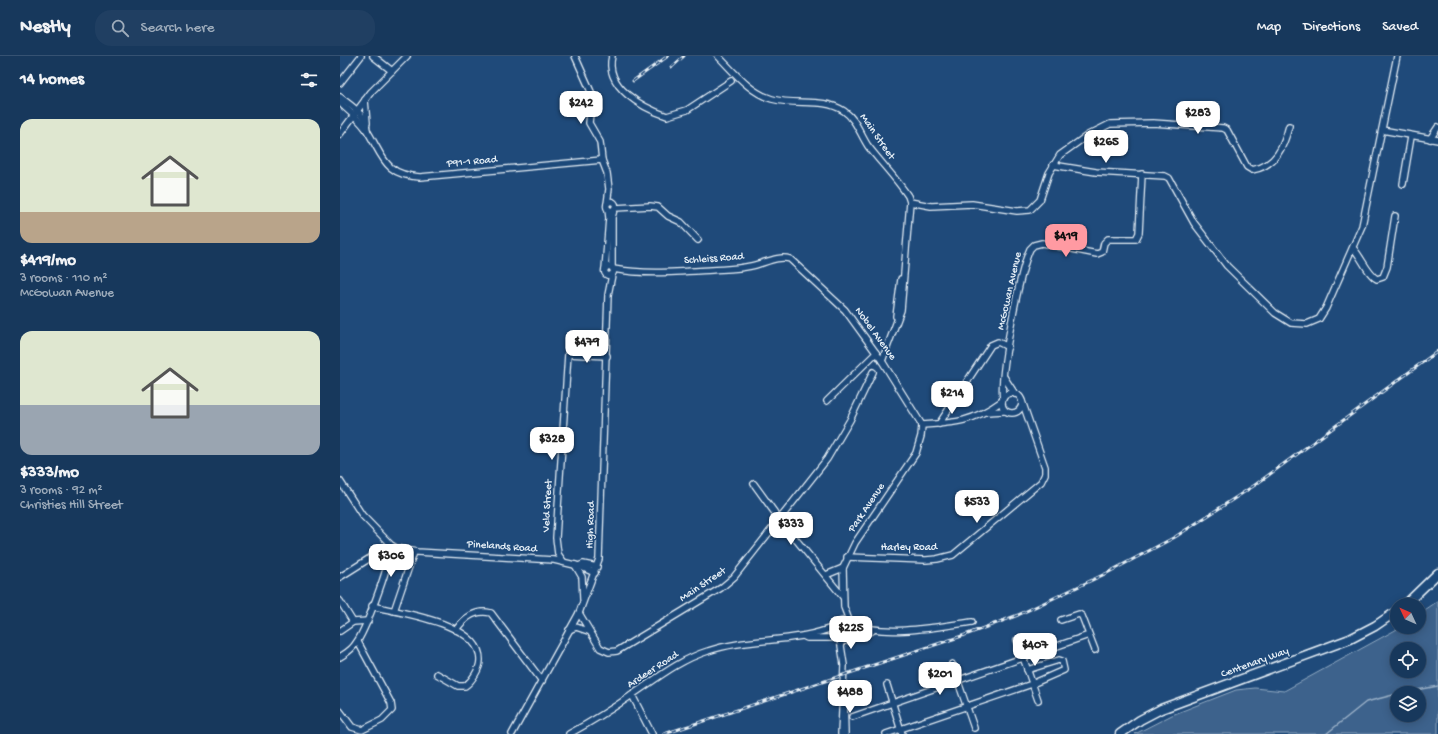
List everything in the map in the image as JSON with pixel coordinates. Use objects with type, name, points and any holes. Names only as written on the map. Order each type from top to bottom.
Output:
[{"type":"main road","points":[[1412,598],[1438,573]]},
{"type":"main road","name":"Centenary Way","points":[[1120,734],[1140,720],[1161,709],[1350,639],[1390,615]]},
{"type":"street","points":[[340,83],[361,56]]},
{"type":"street","points":[[373,56],[392,71]]},
{"type":"street","points":[[340,134],[365,100],[407,56]]},
{"type":"street","name":"High Road","points":[[575,56],[592,94],[589,124],[600,142],[602,160],[607,173],[609,189],[608,206],[610,271]]},
{"type":"street","points":[[612,56],[610,69],[620,86],[636,102],[667,116],[687,110],[731,81]]},
{"type":"street","name":"Main Street","points":[[718,56],[746,84],[768,98],[793,103],[825,104],[844,111],[854,121],[867,144],[904,190],[910,202]]},
{"type":"street","points":[[1054,165],[1096,172],[1142,174],[1165,176],[1169,178],[1194,222],[1227,266],[1241,281],[1275,313],[1291,323],[1314,322],[1323,314],[1353,248],[1363,220],[1397,56]]},
{"type":"street","points":[[340,97],[366,123]]},
{"type":"street","points":[[365,100],[367,130]]},
{"type":"street","points":[[340,103],[356,112],[367,130]]},
{"type":"street","points":[[882,361],[900,310],[903,293],[910,202],[931,206],[972,204],[1028,211],[1034,208],[1040,200],[1049,173],[1067,149],[1088,135],[1110,124],[1126,122],[1223,128],[1227,130],[1247,167],[1252,170],[1263,166],[1278,155],[1290,126]]},
{"type":"street","points":[[1430,139],[1438,127]]},
{"type":"street","name":"P91-1 Road","points":[[367,130],[384,162],[399,174],[408,176],[420,177],[602,160]]},
{"type":"street","points":[[1382,130],[1411,137],[1438,140]]},
{"type":"street","points":[[1403,184],[1411,137]]},
{"type":"street","name":"McGowan Avenue","points":[[1002,397],[1008,347],[1019,289],[1030,249],[1034,245],[1042,243],[1097,254],[1102,252],[1104,243],[1108,239],[1136,239],[1139,233],[1142,174]]},
{"type":"street","name":"High Road","points":[[512,734],[579,613],[596,570],[600,553],[608,295],[612,217],[615,206],[609,189]]},
{"type":"street","points":[[608,206],[615,206]]},
{"type":"street","points":[[608,206],[658,207],[668,216],[681,222],[698,240]]},
{"type":"street","points":[[1353,248],[1362,258],[1372,276],[1377,279],[1383,276],[1387,267],[1395,216]]},
{"type":"street","name":"Schleiss Road","points":[[610,271],[664,272],[748,267],[786,258],[798,266]]},
{"type":"street","name":"Nobel Avenue","points":[[798,266],[845,310],[882,361],[922,424]]},
{"type":"street","points":[[939,424],[991,344],[998,342],[1008,347]]},
{"type":"street","points":[[827,401],[876,353]]},
{"type":"street","name":"Veld Street","points":[[563,561],[558,554],[556,538],[568,354],[606,356]]},
{"type":"street","name":"Main Street","points":[[589,632],[604,651],[617,651],[721,588],[734,577],[780,520],[837,444],[873,372]]},
{"type":"street","points":[[1004,377],[1015,394],[1022,401],[1021,407],[1016,413]]},
{"type":"street","points":[[984,413],[1011,387]]},
{"type":"street","points":[[1002,397],[1010,393],[1015,394]]},
{"type":"street","points":[[1002,397],[1004,411]]},
{"type":"street","name":"Harley Road","points":[[847,557],[926,560],[953,555],[1043,480],[1045,467],[1022,401]]},
{"type":"street","points":[[922,424],[953,424],[984,413],[1004,411],[1027,415]]},
{"type":"street","name":"Park Avenue","points":[[851,624],[844,607],[843,568],[847,557],[916,453],[921,436],[922,424]]},
{"type":"street","points":[[340,481],[359,511],[373,527],[394,547],[406,551]]},
{"type":"street","points":[[754,484],[780,520],[826,575],[843,598]]},
{"type":"street","points":[[340,577],[378,553],[385,551],[389,556]]},
{"type":"street","points":[[389,556],[406,551]]},
{"type":"street","name":"Pinelands Road","points":[[406,551],[563,561],[577,566],[583,564],[596,570]]},
{"type":"street","points":[[394,611],[414,552]]},
{"type":"street","points":[[340,657],[349,652],[358,642],[368,621],[389,556]]},
{"type":"street","points":[[577,566],[582,577],[583,601]]},
{"type":"street","points":[[826,575],[843,568]]},
{"type":"street","points":[[340,601],[353,622]]},
{"type":"street","points":[[372,606],[419,616],[456,630],[470,638],[477,646],[480,656],[477,670],[468,684],[463,687],[437,674]]},
{"type":"street","name":"Park Avenue","points":[[837,625],[842,617],[844,607]]},
{"type":"street","points":[[456,630],[461,623],[473,614],[482,612],[491,613],[542,681]]},
{"type":"street","points":[[579,613],[589,632]]},
{"type":"street","points":[[1061,620],[1079,614],[1082,616],[1095,650]]},
{"type":"street","points":[[340,631],[353,622],[368,621]]},
{"type":"street","points":[[844,664],[839,639],[835,633],[837,625],[845,621],[851,624],[880,630],[928,629],[972,622]]},
{"type":"street","points":[[841,734],[844,664],[846,649],[854,632],[851,624]]},
{"type":"street","name":"Ardeer Road","points":[[569,734],[632,695],[671,668],[705,651],[740,642],[803,636],[837,625]]},
{"type":"street","points":[[569,630],[576,627],[589,632]]},
{"type":"street","points":[[839,639],[845,641],[880,630]]},
{"type":"street","points":[[852,717],[1089,635]]},
{"type":"street","name":"Ardeer Road","points":[[803,636],[807,638],[839,639]]},
{"type":"street","points":[[1016,640],[1038,700]]},
{"type":"street","points":[[340,711],[352,727],[362,730],[382,720],[392,710],[391,704],[358,642]]},
{"type":"street","points":[[886,734],[901,732],[1064,671],[1062,662],[1055,660],[1027,670]]},
{"type":"street","points":[[952,664],[974,728]]},
{"type":"street","points":[[887,685],[901,732]]},
{"type":"street","points":[[843,692],[846,703],[845,734]]},
{"type":"street","points":[[632,695],[652,734]]},
{"type":"shaded area","points":[[1438,601],[1438,734],[1135,734],[1172,715],[1236,690],[1255,688],[1284,691],[1390,633],[1426,634],[1426,609]]},
{"type":"waterway","points":[[1426,688],[1438,686]]},
{"type":"waterway","points":[[1326,734],[1366,702],[1390,696]]},
{"type":"railway","points":[[633,81],[668,56]]},
{"type":"railway","points":[[672,67],[684,56]]},
{"type":"railway","points":[[664,734],[965,635],[1018,615],[1107,573],[1175,537],[1255,485],[1438,351]]}]
